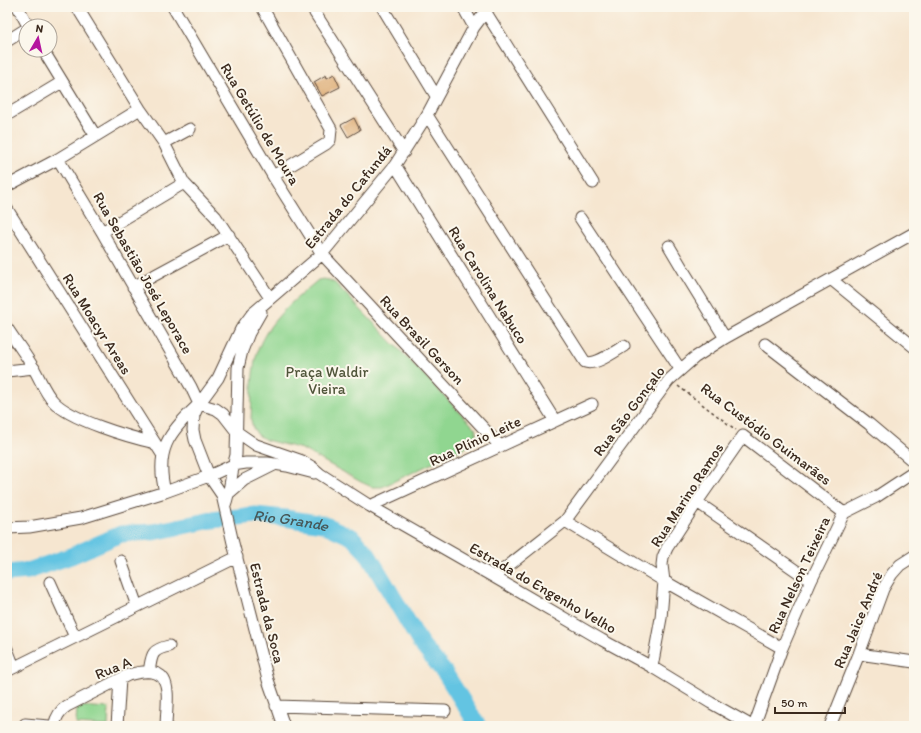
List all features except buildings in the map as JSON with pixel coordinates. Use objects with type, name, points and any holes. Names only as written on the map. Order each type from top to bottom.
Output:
[{"type":"street","points":[[18,7],[24,18]]},
{"type":"street","points":[[77,7],[140,109],[164,143],[184,183],[216,217],[268,300]]},
{"type":"street","name":"Rua Getúlio de Moura","points":[[173,7],[273,176],[322,254]]},
{"type":"street","points":[[262,7],[331,129],[330,140],[326,144],[273,176]]},
{"type":"street","points":[[313,7],[404,152]]},
{"type":"street","points":[[382,7],[436,96]]},
{"type":"street","points":[[463,7],[474,27]]},
{"type":"street","points":[[487,9],[594,183]]},
{"type":"street","name":"Estrada do Cafundá","points":[[209,476],[195,440],[193,430],[194,416],[199,404],[218,378],[241,329],[252,314],[322,254],[395,165],[426,115],[474,27],[487,9]]},
{"type":"street","points":[[7,40],[18,34]]},
{"type":"street","points":[[48,58],[95,135]]},
{"type":"street","points":[[7,115],[62,82]]},
{"type":"street","points":[[7,186],[58,159],[95,135],[140,109]]},
{"type":"street","points":[[426,115],[585,362],[594,363],[624,346]]},
{"type":"street","points":[[164,143],[190,128]]},
{"type":"street","name":"Rua Sebastião José Leporace","points":[[58,159],[102,232],[191,387],[199,404]]},
{"type":"street","name":"Rua Carolina Nabuco","points":[[395,165],[555,421]]},
{"type":"street","points":[[102,232],[184,183]]},
{"type":"street","name":"Rua Moacyr Areas","points":[[8,212],[162,454]]},
{"type":"street","points":[[580,218],[680,369]]},
{"type":"street","name":"Rua São Gonçalo","points":[[494,577],[566,521],[669,380],[680,369],[725,338],[832,280],[914,233]]},
{"type":"street","points":[[133,287],[228,235]]},
{"type":"street","points":[[669,246],[725,338]]},
{"type":"street","name":"Rua Brasil Gerson","points":[[322,254],[500,446]]},
{"type":"street","points":[[832,280],[914,347]]},
{"type":"street","name":"Estrada do Cafundá","points":[[233,465],[236,454],[237,380],[242,351],[249,333],[268,300]]},
{"type":"street","points":[[7,328],[34,368],[52,401],[63,410],[87,422],[134,438],[155,443]]},
{"type":"street","points":[[765,344],[869,424],[914,462]]},
{"type":"street","points":[[7,370],[34,368]]},
{"type":"street","points":[[165,492],[161,469],[162,454],[167,441],[174,429],[199,404]]},
{"type":"street","name":"Estrada do Engenho Velho","points":[[199,404],[216,409],[223,414],[237,432],[256,445],[302,461],[370,506],[753,726]]},
{"type":"street","name":"Rua Plínio Leite","points":[[370,506],[592,404]]},
{"type":"street","name":"Rua Marino Ramos","points":[[652,667],[661,618],[664,581],[662,565],[663,557],[667,548],[697,502],[743,436]]},
{"type":"street","name":"Rua Custódio Guimarães","points":[[743,436],[844,513]]},
{"type":"street","name":"Estrada do Engenho Velho","points":[[7,528],[81,518],[165,492],[209,476],[233,465],[252,462],[276,464],[320,474]]},
{"type":"street","points":[[229,493],[244,480],[276,464]]},
{"type":"street","points":[[225,509],[233,465]]},
{"type":"street","name":"Rua Nelson Teixeira","points":[[753,726],[782,648],[811,581],[844,513],[876,497],[914,472]]},
{"type":"street","name":"Estrada da Soca","points":[[209,476],[222,495],[268,680],[284,726]]},
{"type":"street","points":[[697,502],[811,581]]},
{"type":"street","points":[[566,521],[664,581],[782,648]]},
{"type":"street","points":[[7,649],[10,669],[237,557]]},
{"type":"street","name":"Rua Jaice André","points":[[830,726],[883,589],[892,574],[900,565],[912,558]]},
{"type":"street","points":[[121,561],[137,606]]},
{"type":"street","points":[[50,582],[75,637]]},
{"type":"street","points":[[149,672],[156,650],[169,646]]},
{"type":"street","points":[[859,654],[914,662]]},
{"type":"street","name":"Rua A","points":[[53,723],[63,708],[120,679],[136,673],[149,672],[158,673],[164,678],[166,684],[166,726]]},
{"type":"street","points":[[117,726],[120,679]]},
{"type":"street","points":[[276,706],[445,711]]},
{"type":"street","points":[[25,724],[53,723]]},
{"type":"path","name":"Rua Custódio Guimarães","points":[[669,380],[743,436]]},
{"type":"green space","name":"Praça Waldir Vieira","points":[[323,279],[335,283],[475,428],[476,436],[473,444],[382,487],[372,487],[302,449],[266,440],[258,435],[253,428],[251,420],[252,390],[255,361],[264,336],[279,315],[288,306],[318,280]]},
{"type":"green space","points":[[77,706],[109,708],[108,726],[76,724]]},
{"type":"waterway","name":"Rio Grande","points":[[7,573],[28,571],[71,556],[121,534],[153,532],[212,520],[255,515],[323,524],[352,537],[367,553],[421,644],[445,673],[478,726]]}]
